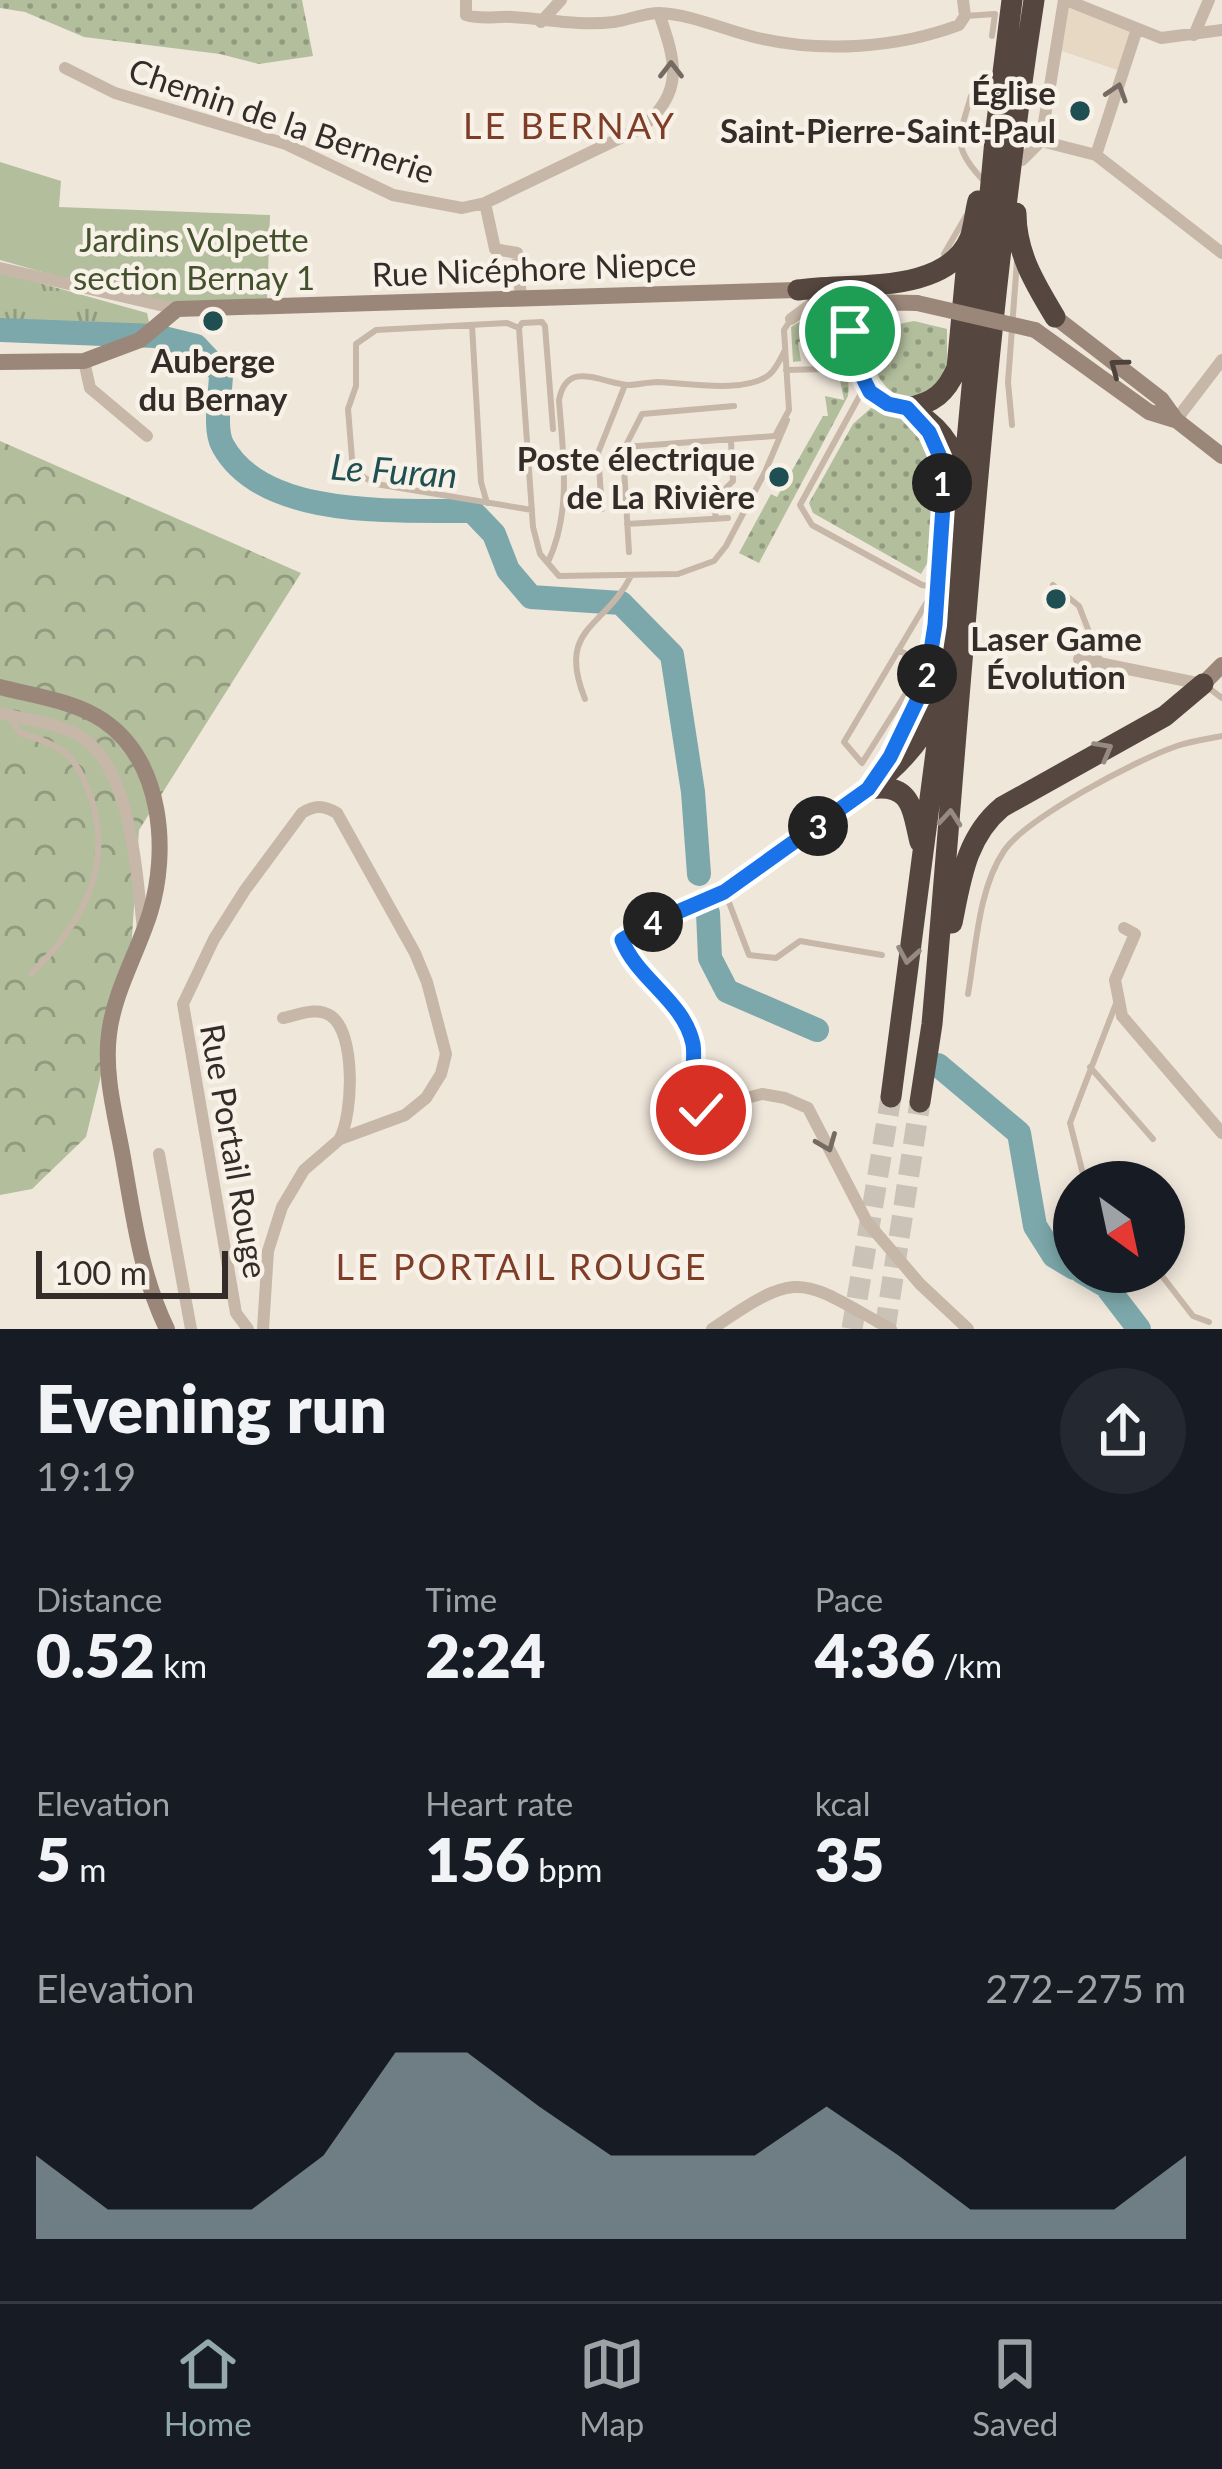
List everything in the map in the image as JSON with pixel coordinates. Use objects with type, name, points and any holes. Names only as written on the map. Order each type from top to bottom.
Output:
[{"type":"highway","points":[[932,1024],[1010,94],[1012,0]]},
{"type":"highway","points":[[946,438],[968,228],[1034,0]]},
{"type":"highway","points":[[1010,94],[1025,136],[1018,241],[1031,278],[1055,317]]},
{"type":"highway","points":[[891,1097],[943,699],[996,129]]},
{"type":"highway","points":[[814,298],[917,280],[948,265],[968,228]]},
{"type":"highway","points":[[907,408],[930,404],[950,386]]},
{"type":"highway","points":[[907,408],[926,418],[946,438],[958,466],[960,511]]},
{"type":"highway","points":[[920,1102],[965,861],[981,824],[1002,807],[1166,716],[1203,684]]},
{"type":"highway","points":[[868,789],[924,736],[943,699]]},
{"type":"highway","points":[[868,789],[886,786],[904,795],[914,808],[924,861]]},
{"type":"street","points":[[466,0],[466,15],[480,20],[510,16],[541,22],[612,22],[659,13],[796,44],[875,45],[962,20],[963,0]]},
{"type":"street","points":[[541,22],[561,0]]},
{"type":"street","points":[[674,17],[687,0]]},
{"type":"street","points":[[1022,160],[1041,142],[1065,0],[1161,38],[1222,30]]},
{"type":"street","points":[[1194,35],[1209,0]]},
{"type":"street","points":[[521,298],[517,253],[495,249],[485,203],[641,128],[661,111],[675,69],[659,13]]},
{"type":"street","points":[[1096,155],[1137,29]]},
{"type":"street","name":"Chemin de la Bernerie","points":[[65,68],[115,94],[286,145],[393,195],[462,208],[485,203]]},
{"type":"street","points":[[1041,142],[1096,155],[1222,254]]},
{"type":"street","points":[[0,268],[177,309]]},
{"type":"street","name":"Rue Nicéphore Niepce","points":[[177,309],[521,298],[830,297],[917,302],[1035,330],[1149,412],[1176,420]]},
{"type":"street","points":[[814,298],[877,312]]},
{"type":"street","points":[[791,319],[814,298]]},
{"type":"street","points":[[814,298],[836,312],[855,344],[866,384],[888,404],[907,408]]},
{"type":"street","points":[[855,344],[877,312],[897,302]]},
{"type":"street","points":[[0,362],[84,361],[140,340],[177,309]]},
{"type":"street","points":[[1055,317],[1161,399],[1176,420],[1222,456]]},
{"type":"street","points":[[1176,420],[1222,360]]},
{"type":"street","points":[[84,361],[90,388],[147,436]]},
{"type":"street","points":[[1079,658],[1203,684],[1222,665]]},
{"type":"street","points":[[0,687],[77,708],[104,721],[142,765],[158,828],[160,874],[109,1034],[109,1077],[139,1246],[167,1329]]},
{"type":"street","points":[[5,714],[72,731],[97,748],[123,800],[143,931]]},
{"type":"street","points":[[868,789],[724,892],[622,940],[628,955],[684,1020],[694,1047],[692,1102],[701,1110],[714,1109],[762,1094],[808,1108],[867,1222],[908,1271],[968,1329]]},
{"type":"street","name":"Rue Portail Rouge","points":[[248,1329],[236,1312],[183,1004],[244,890],[302,813],[326,807],[337,813],[415,953],[428,982],[446,1054],[441,1074],[426,1098],[406,1115],[340,1139],[304,1170],[282,1207],[268,1251],[263,1329]]},
{"type":"street","points":[[1124,928],[1135,934],[1114,980],[1122,1016],[1222,1133]]},
{"type":"street","points":[[283,1018],[315,1011],[330,1015],[342,1029],[350,1076],[348,1124],[340,1139]]},
{"type":"street","points":[[159,1154],[190,1329]]},
{"type":"street","points":[[712,1329],[765,1293],[792,1284],[817,1289],[891,1329]]},
{"type":"lane","points":[[962,20],[995,14],[992,36]]},
{"type":"lane","points":[[982,180],[964,160],[957,143],[970,96],[1010,94]]},
{"type":"lane","points":[[1012,424],[1008,382],[1018,241]]},
{"type":"lane","points":[[1015,311],[1028,297],[1055,317]]},
{"type":"lane","points":[[554,429],[545,326],[522,323],[532,510],[546,564],[559,576],[631,576],[678,574],[714,561],[765,472],[787,420],[784,330],[791,319]]},
{"type":"lane","points":[[519,328],[507,323],[368,332],[356,344],[356,386],[348,409],[353,471],[365,481],[532,510]]},
{"type":"lane","points":[[472,325],[481,482],[487,503]]},
{"type":"lane","points":[[546,564],[559,540],[564,484],[561,389],[570,379],[582,374],[625,385],[758,382],[771,374],[785,350]]},
{"type":"lane","points":[[786,370],[825,369]]},
{"type":"lane","points":[[866,384],[800,505],[804,517],[812,526],[922,585],[935,587]]},
{"type":"lane","points":[[602,509],[598,453],[625,385]]},
{"type":"lane","points":[[629,552],[624,447],[647,411],[734,406]]},
{"type":"lane","points":[[868,789],[890,757],[926,682],[935,625],[943,506],[941,459],[929,432],[907,408]]},
{"type":"lane","points":[[624,447],[769,439],[787,420]]},
{"type":"lane","points":[[716,519],[717,497],[734,481],[731,441]]},
{"type":"lane","points":[[628,524],[728,518]]},
{"type":"lane","points":[[585,699],[573,670],[574,656],[631,576]]},
{"type":"lane","points":[[1053,585],[1079,606],[1102,663]]},
{"type":"lane","points":[[898,650],[919,660],[908,689],[862,763],[844,742],[898,650],[935,587]]},
{"type":"lane","points":[[1203,684],[1222,698]]},
{"type":"lane","points":[[5,714],[20,733],[70,754],[81,771],[98,824],[101,857],[77,915],[32,974]]},
{"type":"lane","points":[[968,994],[988,885],[1003,851],[1027,826],[1148,758],[1222,736]]},
{"type":"lane","points":[[724,892],[749,955],[776,958],[800,941],[882,955]]},
{"type":"lane","points":[[1080,1161],[1070,1123],[1118,997]]},
{"type":"lane","points":[[1090,1067],[1153,1139]]},
{"type":"lane","points":[[1175,1293],[1192,1316],[1209,1322]]},
{"type":"green space","points":[[0,0],[302,0],[313,56],[259,64],[220,54],[84,37],[25,12],[0,8]]},
{"type":"green space","name":"Jardins Volpette section Bernay 1","points":[[0,162],[61,181],[59,207],[270,215],[267,302],[178,304],[0,260]]},
{"type":"green space","points":[[0,272],[147,313],[149,322],[143,327],[0,325]]},
{"type":"green space","points":[[813,314],[827,316],[837,333],[848,396],[759,563],[739,553],[771,494],[777,497],[823,416],[828,416],[825,396],[844,400],[830,331],[808,334],[798,343],[801,361],[793,362],[791,327]]},
{"type":"green space","points":[[914,321],[947,329],[947,365],[941,382],[916,397],[890,390],[874,366],[879,338],[892,327]]},
{"type":"green space","points":[[871,408],[914,421],[926,434],[934,457],[937,546],[921,574],[813,513],[809,503],[853,424]]},
{"type":"green space","points":[[0,441],[301,573],[139,830],[131,952],[86,1137],[32,1189],[0,1195]]},
{"type":"shaded area","points":[[1064,0],[1137,29],[1123,72],[1056,49]]},
{"type":"waterway","name":"Le Furan","points":[[0,330],[155,336],[196,346],[221,373],[218,421],[223,446],[242,470],[269,487],[336,506],[472,511],[494,534],[508,570],[531,597],[621,603],[672,655],[693,792],[699,874]]},
{"type":"waterway","name":"Le Furan","points":[[708,913],[710,958],[727,991],[817,1030]]},
{"type":"waterway","name":"Le Furan","points":[[938,1065],[1019,1133],[1035,1226],[1053,1254]]},
{"type":"waterway","name":"Le Furan","points":[[1111,1293],[1139,1329]]},
{"type":"tunnel","points":[[852,1329],[891,1097]]},
{"type":"tunnel","points":[[885,1329],[920,1102]]},
{"type":"place","name":"Église Saint-Pierre-Saint-Paul","points":[[1080,111]]},
{"type":"place","name":"Auberge du Bernay","points":[[213,321]]},
{"type":"place","name":"Poste électrique de La Rivière","points":[[779,477]]},
{"type":"place","name":"Laser Game Évolution","points":[[1056,599]]},
{"type":"district","name":"LE BERNAY","points":[[570,125]]},
{"type":"district","name":"LE PORTAIL ROUGE","points":[[522,1266]]},
{"type":"route","points":[[701,1110],[692,1102],[689,1082],[694,1047],[684,1020],[628,955],[622,940],[724,892],[868,789],[890,757],[926,682],[935,625],[943,506],[941,459],[929,432],[907,408],[888,404],[870,392],[850,331]]}]
